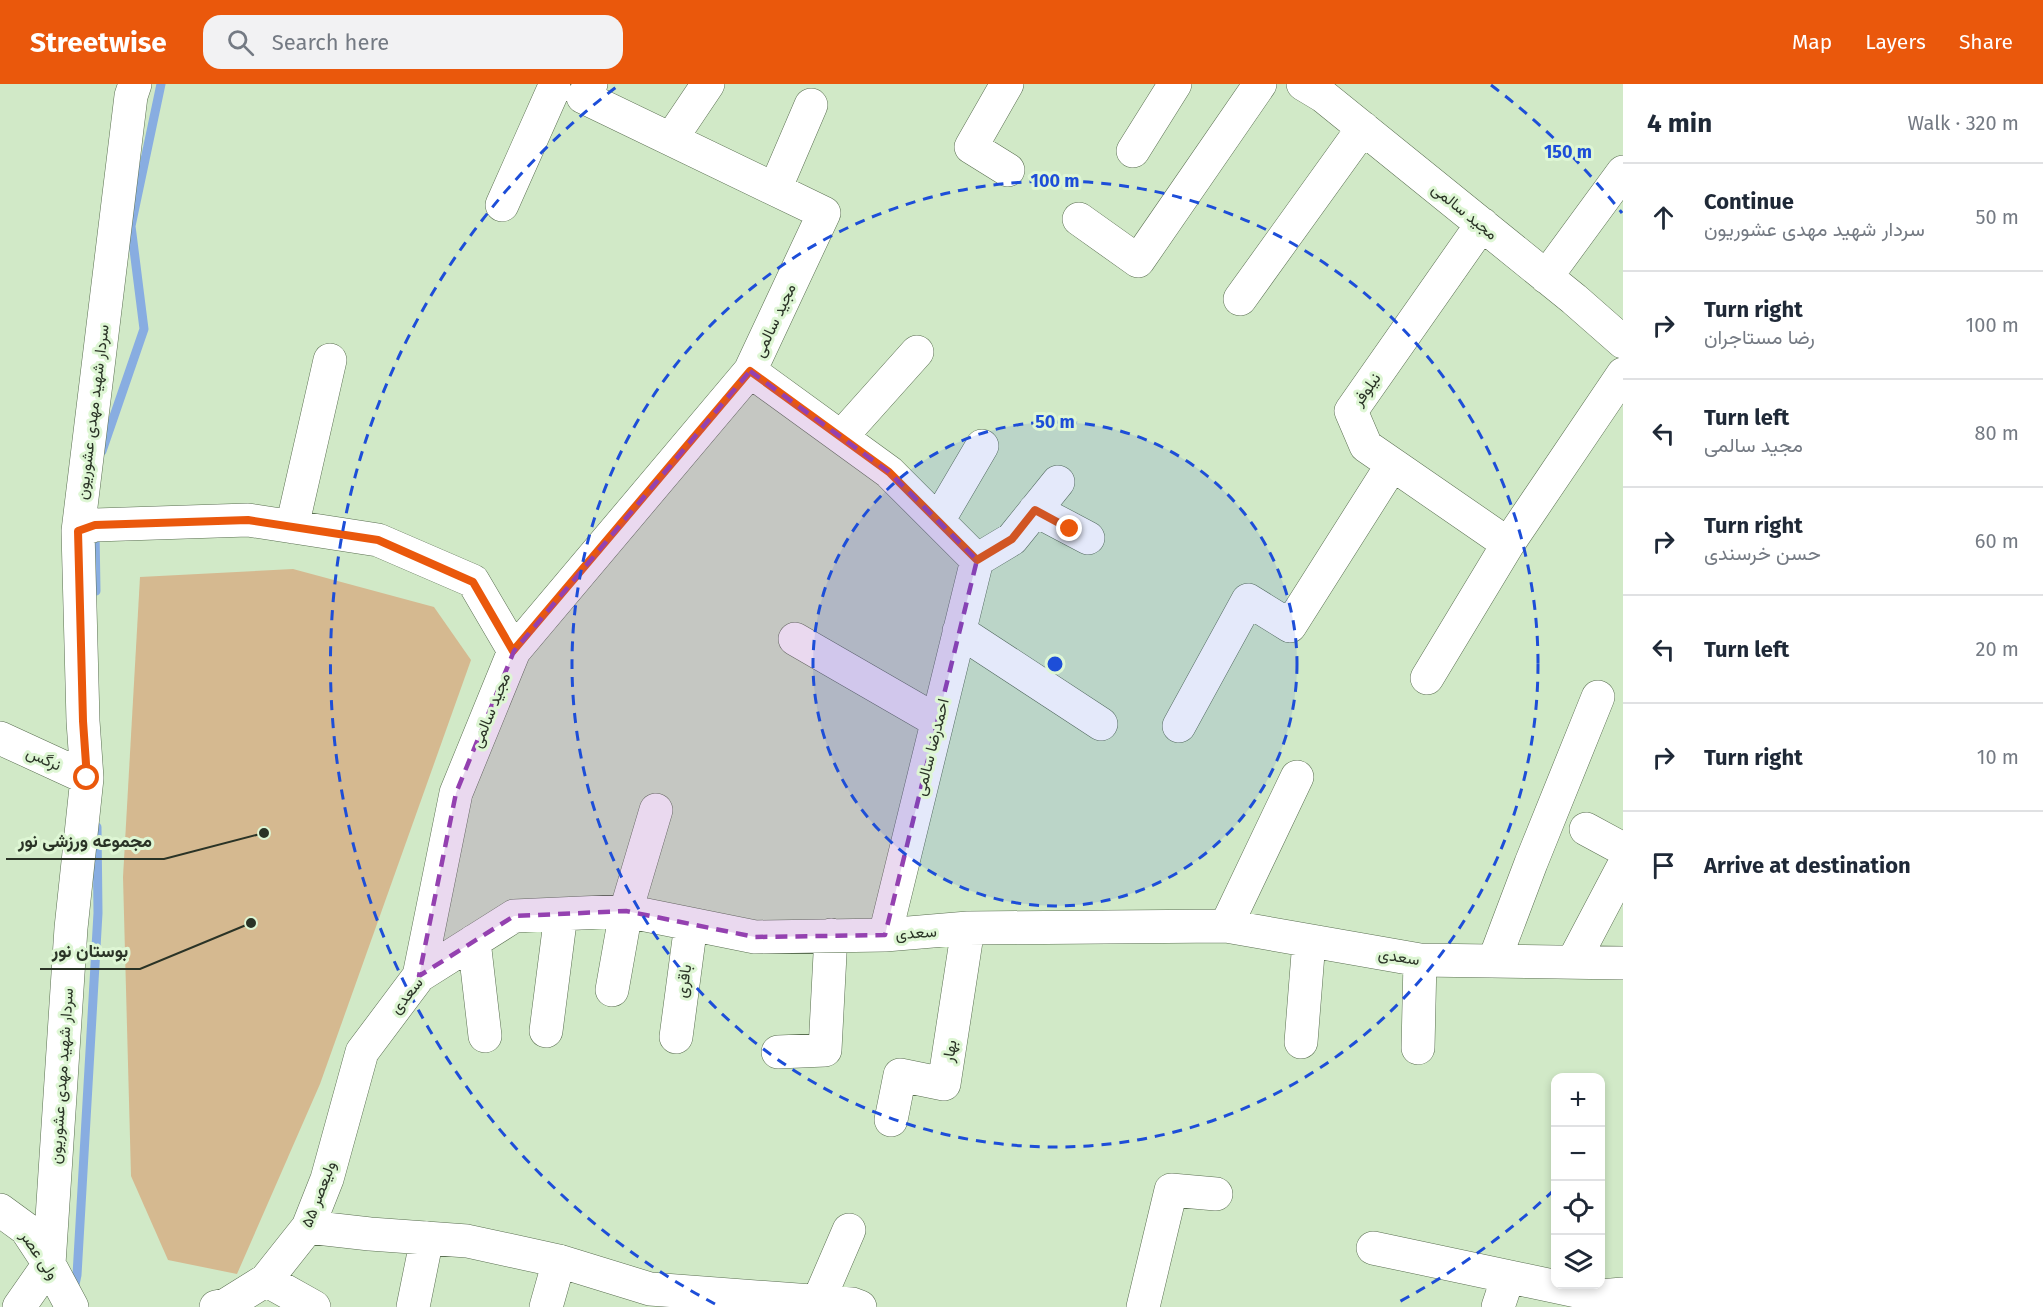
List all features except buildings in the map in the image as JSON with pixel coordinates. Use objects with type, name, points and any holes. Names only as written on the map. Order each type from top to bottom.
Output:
[{"type":"street","name":"سردار شهید مهدی عشوریون","points":[[61,1287],[71,928],[87,778],[83,721],[78,531],[111,251],[131,96],[135,84]]},
{"type":"street","points":[[671,140],[708,84]]},
{"type":"street","points":[[1008,84],[971,147],[1008,171]]},
{"type":"street","points":[[1133,151],[1175,84]]},
{"type":"street","points":[[1079,219],[1138,261],[1260,84]]},
{"type":"street","name":"مجید سالمی","points":[[1303,84],[1323,96],[1482,224],[1623,342]]},
{"type":"street","points":[[502,205],[567,88]]},
{"type":"street","name":"مجید سالمی","points":[[413,984],[456,793],[513,651],[750,371],[824,213],[567,88]]},
{"type":"street","points":[[775,189],[811,105]]},
{"type":"street","points":[[1240,299],[1362,128]]},
{"type":"street","points":[[1546,277],[1623,172]]},
{"type":"street","name":"نیلوفر","points":[[1482,224],[1351,411],[1366,446],[1508,544]]},
{"type":"street","points":[[841,437],[917,352]]},
{"type":"street","points":[[292,527],[330,360]]},
{"type":"street","points":[[750,371],[889,472],[977,560],[1012,539],[1058,482]]},
{"type":"street","points":[[1427,678],[1508,544],[1623,374]]},
{"type":"street","points":[[938,522],[982,446]]},
{"type":"street","points":[[1179,726],[1248,600],[1290,626],[1392,465]]},
{"type":"street","points":[[1035,510],[1088,538]]},
{"type":"street","points":[[78,531],[95,525],[248,520],[378,540],[473,582],[513,651]]},
{"type":"street","name":"احمدرضا سالمی","points":[[885,935],[977,560]]},
{"type":"street","points":[[959,631],[1101,724]]},
{"type":"street","points":[[795,639],[937,721]]},
{"type":"street","points":[[1494,961],[1598,697]]},
{"type":"street","name":"نرگس","points":[[0,738],[87,778]]},
{"type":"street","points":[[1226,926],[1297,777]]},
{"type":"street","points":[[612,990],[624,911],[656,810]]},
{"type":"street","points":[[1586,830],[1623,849]]},
{"type":"street","points":[[1573,962],[1623,867]]},
{"type":"street","name":"سعدی","points":[[336,1146],[362,1052],[413,984],[514,916],[624,911],[755,937],[885,935],[968,928],[1226,926],[1420,960],[1623,963]]},
{"type":"street","points":[[546,1031],[571,913]]},
{"type":"street","name":"باقری","points":[[676,1037],[691,924]]},
{"type":"street","name":"بهار","points":[[891,1120],[900,1075],[944,1084],[968,928]]},
{"type":"street","points":[[778,1052],[825,1050],[831,935]]},
{"type":"street","points":[[474,941],[485,1036]]},
{"type":"street","points":[[1301,1042],[1309,941]]},
{"type":"street","points":[[1418,1048],[1420,960]]},
{"type":"street","name":"۵۵ ولیعصر","points":[[216,1307],[226,1305],[266,1280],[308,1227],[327,1179],[336,1146]]},
{"type":"street","points":[[1143,1307],[1171,1190],[1216,1194]]},
{"type":"street","name":"ولی عصر","points":[[0,1210],[26,1229],[61,1287]]},
{"type":"street","points":[[308,1227],[467,1241],[559,1261],[650,1289],[852,1304],[860,1307]]},
{"type":"street","points":[[819,1302],[849,1230]]},
{"type":"street","points":[[413,1307],[427,1238]]},
{"type":"street","points":[[1373,1248],[1503,1292],[1600,1296],[1623,1294]]},
{"type":"street","points":[[546,1307],[559,1261]]},
{"type":"street","points":[[266,1280],[314,1307]]},
{"type":"street","points":[[19,1307],[61,1287]]},
{"type":"highlighted area","points":[[750,371],[889,472],[977,560],[885,935],[755,937],[626,911],[514,916],[419,976],[456,793],[514,651]]},
{"type":"shaded area","points":[[293,569],[434,607],[471,660],[320,1084],[237,1274],[168,1260],[131,1176],[123,877],[140,577]]},
{"type":"waterway","points":[[102,451],[144,329],[131,226],[161,84]]},
{"type":"waterway","points":[[95,530],[96,591]]},
{"type":"waterway","points":[[74,1289],[77,1275],[98,913],[97,827]]},
{"type":"place","name":"مجموعه ورزشی نور","points":[[264,833]]},
{"type":"place","name":"بوستان نور","points":[[251,923]]},
{"type":"route","points":[[87,778],[83,721],[78,531],[95,525],[248,520],[378,540],[473,582],[513,651],[750,371],[889,472],[977,560],[1012,539],[1035,510],[1070,529]]}]
